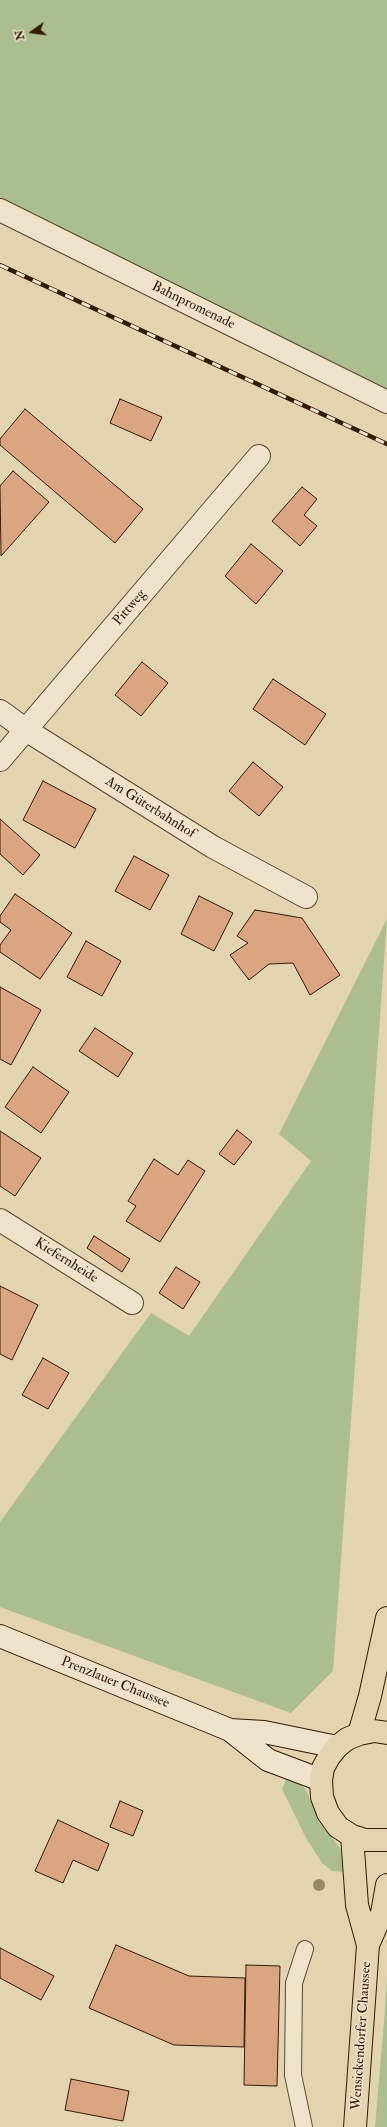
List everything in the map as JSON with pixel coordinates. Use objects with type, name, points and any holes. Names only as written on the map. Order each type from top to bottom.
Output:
[{"type":"main road","points":[[359,1734],[370,1696],[387,1618]]},
{"type":"main road","points":[[387,1733],[374,1731],[359,1734],[347,1739],[337,1747],[324,1768],[321,1780],[322,1797],[328,1813],[338,1826],[352,1836],[365,1840],[387,1840]]},
{"type":"main road","name":"Wensickendorfer Chaussee","points":[[352,1836],[357,1905],[368,1945],[355,2127]]},
{"type":"main road","name":"Wensickendorfer Chaussee","points":[[368,1945],[382,1913],[387,1885]]},
{"type":"street","name":"Bahnpromenade","points":[[0,210],[387,402]]},
{"type":"street","name":"Pittweg","points":[[0,760],[259,456]]},
{"type":"street","name":"Am Güterbahnhof","points":[[0,711],[26,730],[213,847],[306,897]]},
{"type":"street","name":"Kiefernheide","points":[[0,1220],[132,1303]]},
{"type":"street","name":"Prenzlauer Chaussee","points":[[0,1636],[230,1730],[268,1760],[321,1780]]},
{"type":"street","name":"Prenzlauer Chaussee","points":[[230,1730],[264,1732],[337,1747]]},
{"type":"lane","points":[[304,2127],[293,2075],[294,1983],[305,1949]]},
{"type":"green space","points":[[0,0],[387,0],[387,393],[0,201]]},
{"type":"green space","points":[[387,919],[333,1671],[291,1713],[0,1607],[0,1522],[151,1313],[189,1336],[311,1161],[279,1134]]},
{"type":"green space","points":[[288,1774],[300,1783],[307,1792],[319,1822],[340,1848],[344,1872],[332,1871],[322,1863],[306,1838],[282,1789]]},
{"type":"green space","points":[[387,1978],[387,2127],[375,2127],[385,2010]]},
{"type":"building","points":[[120,399],[162,417],[151,441],[110,423]]},
{"type":"building","points":[[25,409],[143,509],[115,543],[0,445],[0,439]]},
{"type":"building","points":[[13,471],[49,502],[1,556],[0,486]]},
{"type":"building","points":[[302,487],[317,499],[304,515],[317,526],[300,546],[272,521]]},
{"type":"building","points":[[251,544],[283,571],[256,604],[225,576]]},
{"type":"building","points":[[142,662],[168,683],[141,716],[115,695]]},
{"type":"building","points":[[273,679],[326,714],[305,745],[253,709]]},
{"type":"building","points":[[253,762],[283,787],[259,816],[229,791]]},
{"type":"building","points":[[43,781],[96,809],[75,848],[23,820]]},
{"type":"building","points":[[0,819],[40,855],[23,875],[0,854]]},
{"type":"building","points":[[134,856],[169,875],[150,910],[115,891]]},
{"type":"building","points":[[15,894],[72,933],[40,979],[0,952],[0,945],[11,930],[0,922],[0,916]]},
{"type":"building","points":[[199,896],[233,913],[214,951],[181,934]]},
{"type":"building","points":[[255,910],[302,918],[340,975],[310,995],[293,963],[269,964],[249,980],[230,955],[248,943],[237,936]]},
{"type":"building","points":[[86,941],[121,961],[102,996],[67,977]]},
{"type":"building","points":[[0,987],[41,1010],[11,1065],[0,1059]]},
{"type":"building","points":[[95,1028],[133,1053],[118,1077],[79,1051]]},
{"type":"building","points":[[33,1067],[69,1092],[41,1133],[5,1107]]},
{"type":"building","points":[[237,1130],[252,1142],[234,1165],[219,1154]]},
{"type":"building","points":[[0,1131],[41,1158],[15,1196],[0,1186]]},
{"type":"building","points":[[154,1159],[178,1175],[188,1160],[205,1171],[160,1242],[126,1221],[136,1206],[128,1201]]},
{"type":"building","points":[[94,1236],[130,1259],[122,1272],[87,1248]]},
{"type":"building","points":[[176,1267],[200,1282],[183,1309],[159,1293]]},
{"type":"building","points":[[0,1286],[38,1305],[12,1360],[0,1354]]},
{"type":"building","points":[[43,1358],[69,1373],[48,1409],[22,1395]]},
{"type":"building","points":[[120,1801],[143,1811],[133,1836],[110,1827]]},
{"type":"building","points":[[58,1820],[109,1844],[98,1871],[73,1860],[63,1883],[35,1871]]},
{"type":"building","points":[[116,1945],[189,1976],[245,1978],[244,2047],[174,2045],[89,2008]]},
{"type":"building","points":[[0,1948],[54,1976],[41,2000],[0,1978]]},
{"type":"building","points":[[246,1965],[280,1966],[277,2086],[244,2085]]},
{"type":"building","points":[[71,2079],[129,2091],[123,2121],[65,2110]]},
{"type":"railway","points":[[0,265],[387,444]]}]
